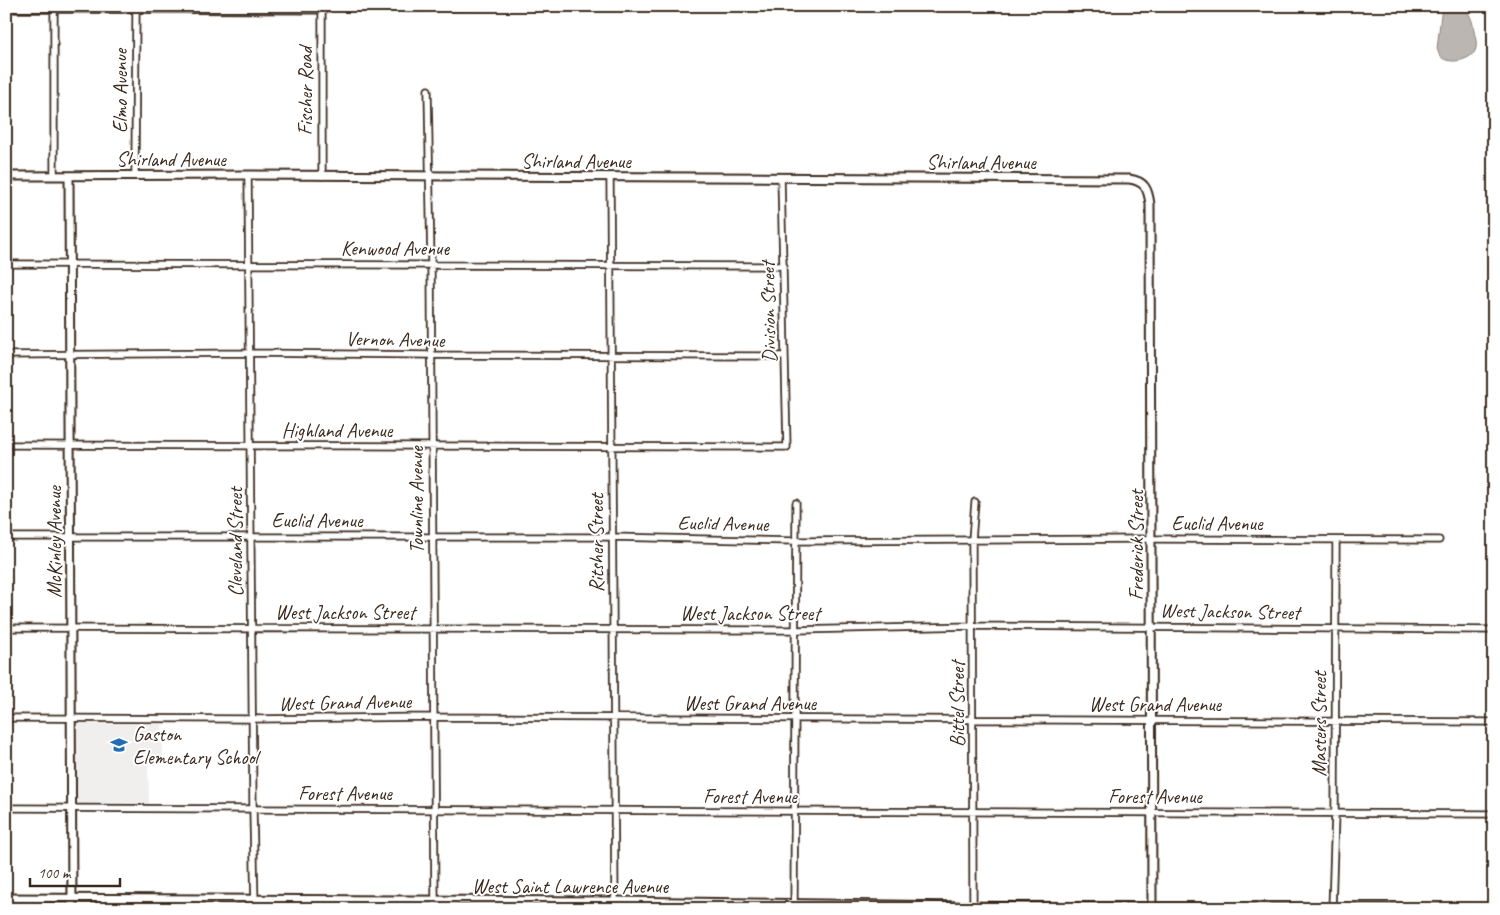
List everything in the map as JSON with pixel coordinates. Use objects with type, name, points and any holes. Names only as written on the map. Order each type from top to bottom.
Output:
[{"type":"street","points":[[391,6],[489,6]]},
{"type":"street","points":[[54,8],[54,176]]},
{"type":"street","name":"Elmo Avenue","points":[[135,176],[136,8]]},
{"type":"street","points":[[6,9],[322,8]]},
{"type":"street","name":"Fischer Road","points":[[322,8],[322,176]]},
{"type":"street","name":"Townline Avenue","points":[[428,90],[435,905]]},
{"type":"street","name":"Shirland Avenue","points":[[6,176],[248,175],[1129,179],[1144,184]]},
{"type":"street","name":"Cleveland Street","points":[[248,175],[255,909]]},
{"type":"street","name":"McKinley Avenue","points":[[69,176],[72,909]]},
{"type":"street","name":"Ritsher Street","points":[[610,177],[615,905]]},
{"type":"street","name":"Division Street","points":[[781,177],[787,447]]},
{"type":"street","name":"Frederick Street","points":[[1144,184],[1150,204],[1152,908]]},
{"type":"street","name":"Kenwood Avenue","points":[[6,264],[784,266]]},
{"type":"street","name":"Vernon Avenue","points":[[6,355],[250,353],[431,356],[784,356]]},
{"type":"street","name":"Highland Avenue","points":[[6,445],[787,447]]},
{"type":"street","name":"Bittel Street","points":[[973,907],[972,540],[975,502]]},
{"type":"street","points":[[794,907],[796,503]]},
{"type":"street","name":"Euclid Avenue","points":[[6,537],[432,536],[796,541],[1439,540]]},
{"type":"street","name":"Masters Street","points":[[1332,908],[1335,813],[1336,540]]},
{"type":"street","name":"West Jackson Street","points":[[6,628],[613,628],[796,630],[972,626],[1494,630]]},
{"type":"street","name":"West Grand Avenue","points":[[6,718],[253,719],[434,717],[1494,722]]},
{"type":"street","name":"Forest Avenue","points":[[6,808],[1494,814]]},
{"type":"street","name":"West Saint Lawrence Avenue","points":[[6,898],[344,900],[435,905],[1494,909]]},
{"type":"street","points":[[164,900],[164,909]]},
{"type":"street","points":[[344,900],[344,909]]},
{"type":"shaded area","points":[[1442,6],[1463,6],[1473,24],[1476,41],[1475,51],[1468,57],[1458,61],[1444,59],[1439,55],[1437,49]]},
{"type":"shaded area","name":"Gaston Elementary School","points":[[80,723],[162,724],[163,765],[148,765],[149,804],[79,804],[77,799],[76,725]]},
{"type":"place","name":"Gaston Elementary School","points":[[119,745]]}]
